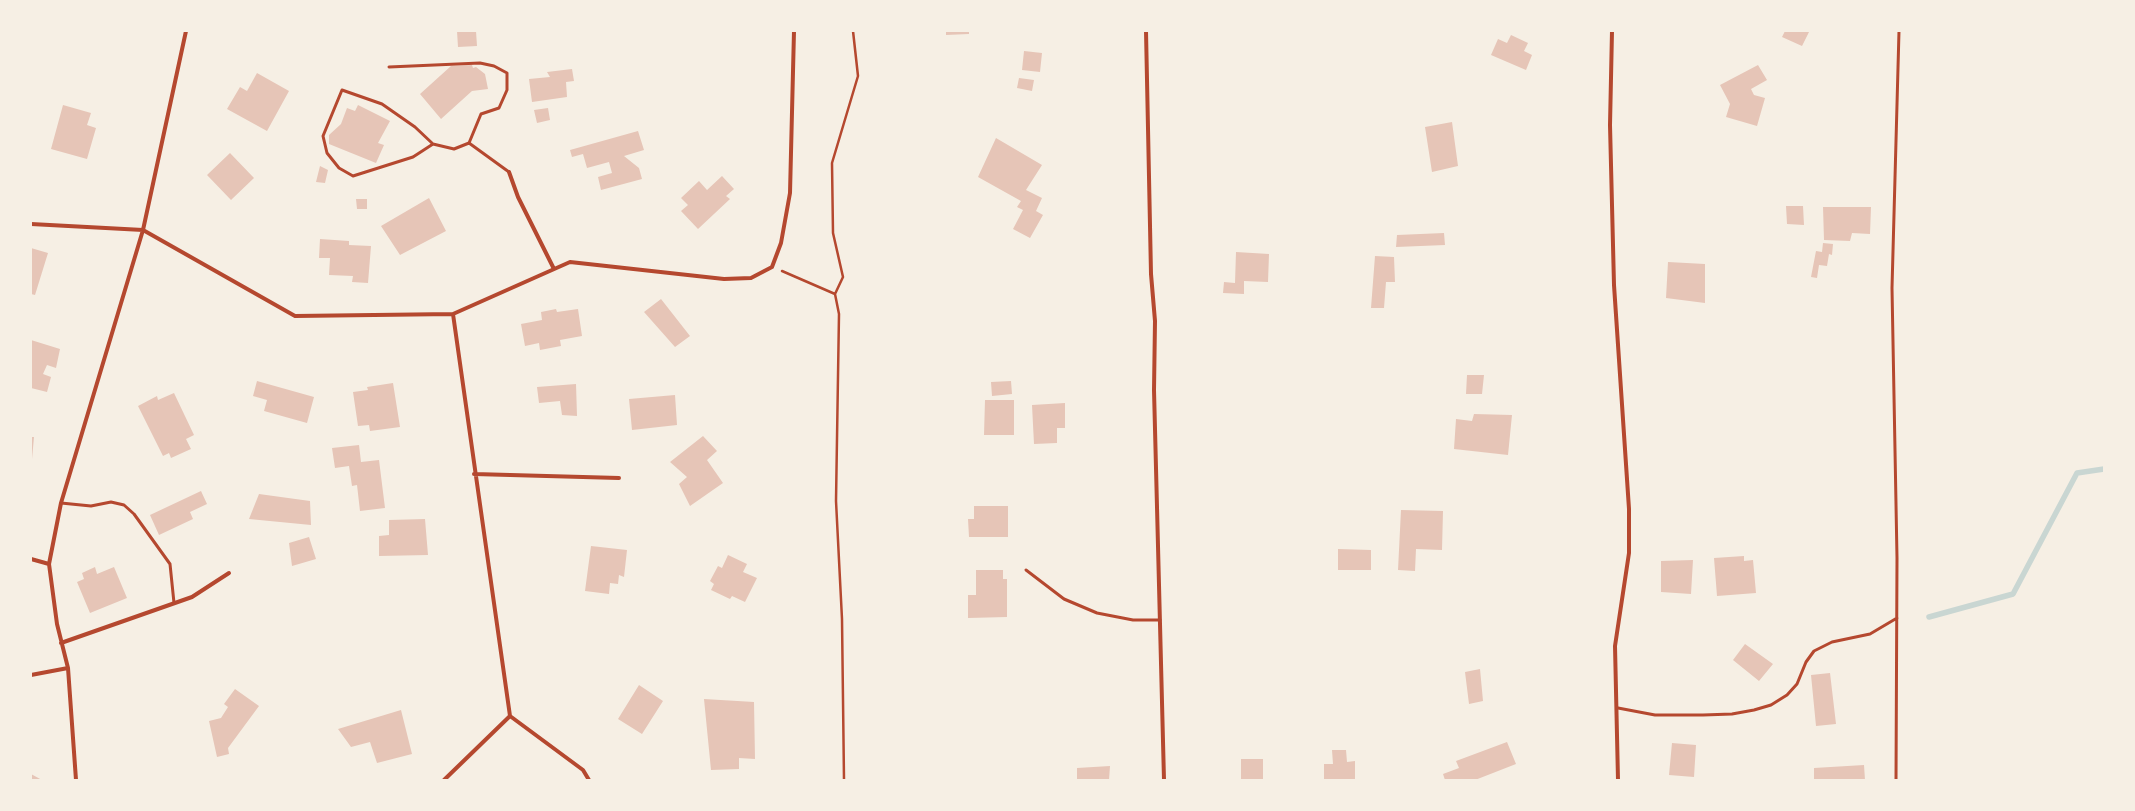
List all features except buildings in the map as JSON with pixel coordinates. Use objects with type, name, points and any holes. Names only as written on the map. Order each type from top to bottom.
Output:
[{"type":"street","points":[[76,780],[68,668],[61,643],[49,564],[61,503],[143,230],[186,31]]},
{"type":"street","points":[[31,224],[143,230],[295,316],[453,314],[570,262],[724,279],[751,278],[772,267],[781,243],[790,193],[794,31]]},
{"type":"street","points":[[1146,31],[1151,274],[1155,321],[1154,390],[1164,780]]},
{"type":"street","points":[[1612,31],[1610,125],[1614,285],[1629,509],[1629,553],[1615,646],[1618,708],[1618,780]]},
{"type":"street","points":[[509,172],[518,197],[554,269]]},
{"type":"street","points":[[453,314],[474,474],[510,716],[583,770],[589,780]]},
{"type":"street","points":[[474,474],[620,478]]},
{"type":"street","points":[[31,559],[49,564]]},
{"type":"street","points":[[61,643],[192,597],[229,573]]},
{"type":"street","points":[[31,675],[68,668]]},
{"type":"street","points":[[444,780],[510,716]]},
{"type":"lane","points":[[1896,780],[1897,618],[1892,288],[1899,31]]},
{"type":"lane","points":[[388,67],[480,63],[494,66],[507,73],[507,90],[499,108],[481,114],[469,143],[454,149],[433,144],[415,127],[382,104],[342,90],[323,136],[327,153],[339,168],[353,176],[413,157],[433,144]]},
{"type":"lane","points":[[469,143],[509,172]]},
{"type":"lane","points":[[61,503],[91,506],[111,502],[124,505],[134,514],[170,564],[174,603]]},
{"type":"lane","points":[[1026,570],[1064,599],[1097,613],[1133,620],[1160,620]]},
{"type":"lane","points":[[1618,708],[1655,714],[1703,715],[1732,714],[1771,705],[1787,695],[1797,684],[1806,662],[1814,651],[1832,642],[1870,634],[1897,618]]},
{"type":"path","points":[[844,780],[842,619],[836,501],[839,314],[835,294],[843,277],[833,233],[832,163],[858,76],[853,31]]},
{"type":"path","points":[[772,267],[835,294]]},
{"type":"waterway","points":[[1929,617],[2013,594],[2077,473],[2104,469]]}]
